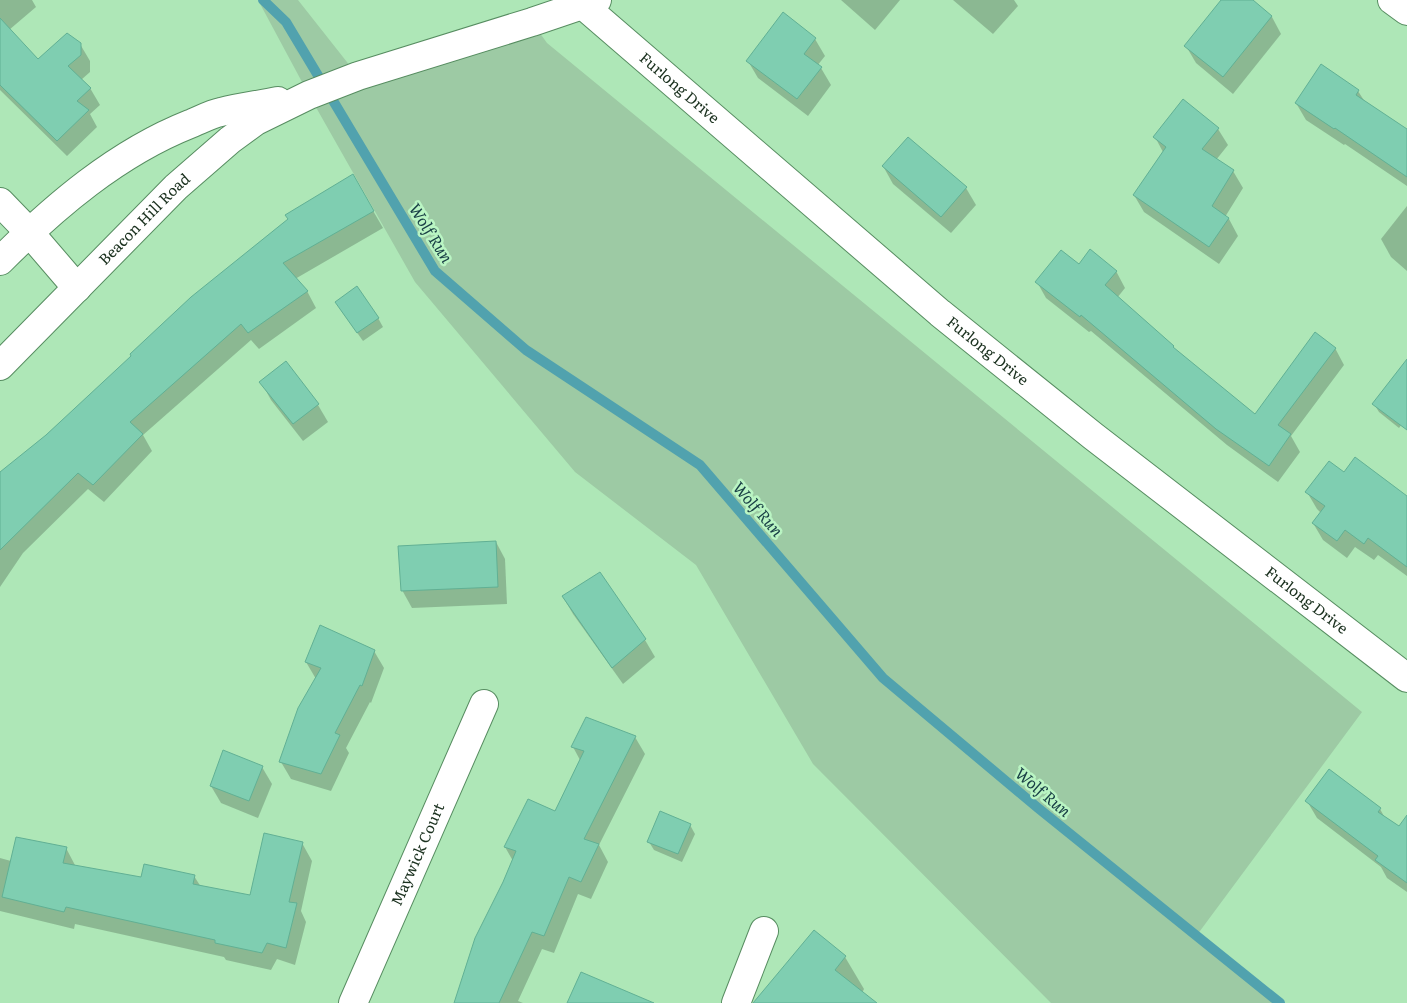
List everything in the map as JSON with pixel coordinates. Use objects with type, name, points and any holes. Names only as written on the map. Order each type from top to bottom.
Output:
[{"type":"street","points":[[1392,0],[1407,11]]},
{"type":"street","name":"Beacon Hill Road","points":[[0,366],[176,187],[230,140],[256,121],[308,95],[358,76],[586,2]]},
{"type":"street","name":"Furlong Drive","points":[[586,2],[940,313],[1093,436],[1407,678]]},
{"type":"street","name":"Beacon Hill Road","points":[[0,261],[29,232],[105,170],[129,154],[170,132],[220,112],[308,95]]},
{"type":"street","points":[[0,202],[29,232],[77,288]]},
{"type":"street","name":"Maywick Court","points":[[353,1003],[484,704]]},
{"type":"street","points":[[736,1003],[764,931]]},
{"type":"green space","points":[[258,0],[298,0],[358,76],[532,22],[547,43],[1362,712],[1197,935],[1280,1003],[1051,1003],[813,764],[696,565],[575,472],[415,282],[309,95]]},
{"type":"building","points":[[1221,0],[1253,0],[1272,16],[1223,77],[1184,46]]},
{"type":"building","points":[[783,12],[816,38],[804,54],[822,67],[797,99],[746,61]]},
{"type":"building","points":[[0,18],[38,59],[67,33],[81,43],[81,55],[68,66],[91,88],[77,101],[89,110],[57,141],[0,85]]},
{"type":"building","points":[[1321,64],[1359,90],[1356,95],[1407,129],[1407,177],[1295,103]]},
{"type":"building","points":[[1183,99],[1219,128],[1202,149],[1234,170],[1212,206],[1229,218],[1209,247],[1133,195],[1166,147],[1153,137]]},
{"type":"building","points":[[908,137],[967,187],[941,217],[882,166]]},
{"type":"building","points":[[353,174],[374,211],[283,263],[308,291],[248,333],[241,324],[130,422],[143,434],[93,485],[78,473],[0,550],[0,472],[46,435],[191,297],[288,219],[285,215]]},
{"type":"building","points":[[1090,249],[1117,271],[1105,285],[1173,347],[1255,414],[1315,332],[1336,348],[1278,425],[1291,434],[1269,466],[1216,429],[1081,315],[1080,317],[1035,282],[1061,250],[1079,264]]},
{"type":"building","points":[[357,286],[379,318],[357,333],[335,302]]},
{"type":"building","points":[[1407,359],[1407,430],[1372,404]]},
{"type":"building","points":[[286,361],[319,404],[293,424],[259,382]]},
{"type":"building","points":[[1355,457],[1407,496],[1407,567],[1368,538],[1364,544],[1345,530],[1337,541],[1312,523],[1325,506],[1305,492],[1329,461],[1344,472]]},
{"type":"building","points":[[496,541],[498,587],[401,591],[398,546]]},
{"type":"building","points":[[600,572],[646,639],[612,668],[562,596]]},
{"type":"building","points":[[320,625],[375,650],[362,686],[360,685],[335,733],[340,735],[321,774],[279,762],[298,708],[321,668],[305,662]]},
{"type":"building","points":[[586,717],[636,736],[584,839],[599,844],[581,882],[569,877],[544,936],[532,932],[499,1003],[454,1003],[475,938],[516,851],[504,847],[528,799],[555,811],[584,751],[571,747]]},
{"type":"building","points":[[223,750],[263,766],[249,801],[210,786]]},
{"type":"building","points":[[1329,769],[1381,808],[1378,812],[1399,826],[1407,815],[1407,883],[1375,860],[1378,856],[1305,801]]},
{"type":"building","points":[[660,811],[691,824],[678,854],[647,842]]},
{"type":"building","points":[[264,833],[303,842],[289,902],[297,903],[286,948],[267,943],[262,953],[215,943],[215,940],[66,907],[64,912],[2,897],[16,837],[67,847],[63,863],[141,877],[144,864],[195,875],[193,884],[250,895]]},
{"type":"building","points":[[814,930],[846,956],[835,970],[877,1003],[753,1003]]},
{"type":"building","points":[[581,972],[654,1003],[567,1003]]},
{"type":"waterway","name":"Wolf Run","points":[[263,0],[286,22],[435,271],[526,350],[700,465],[883,678],[1038,808],[1280,1003]]}]
